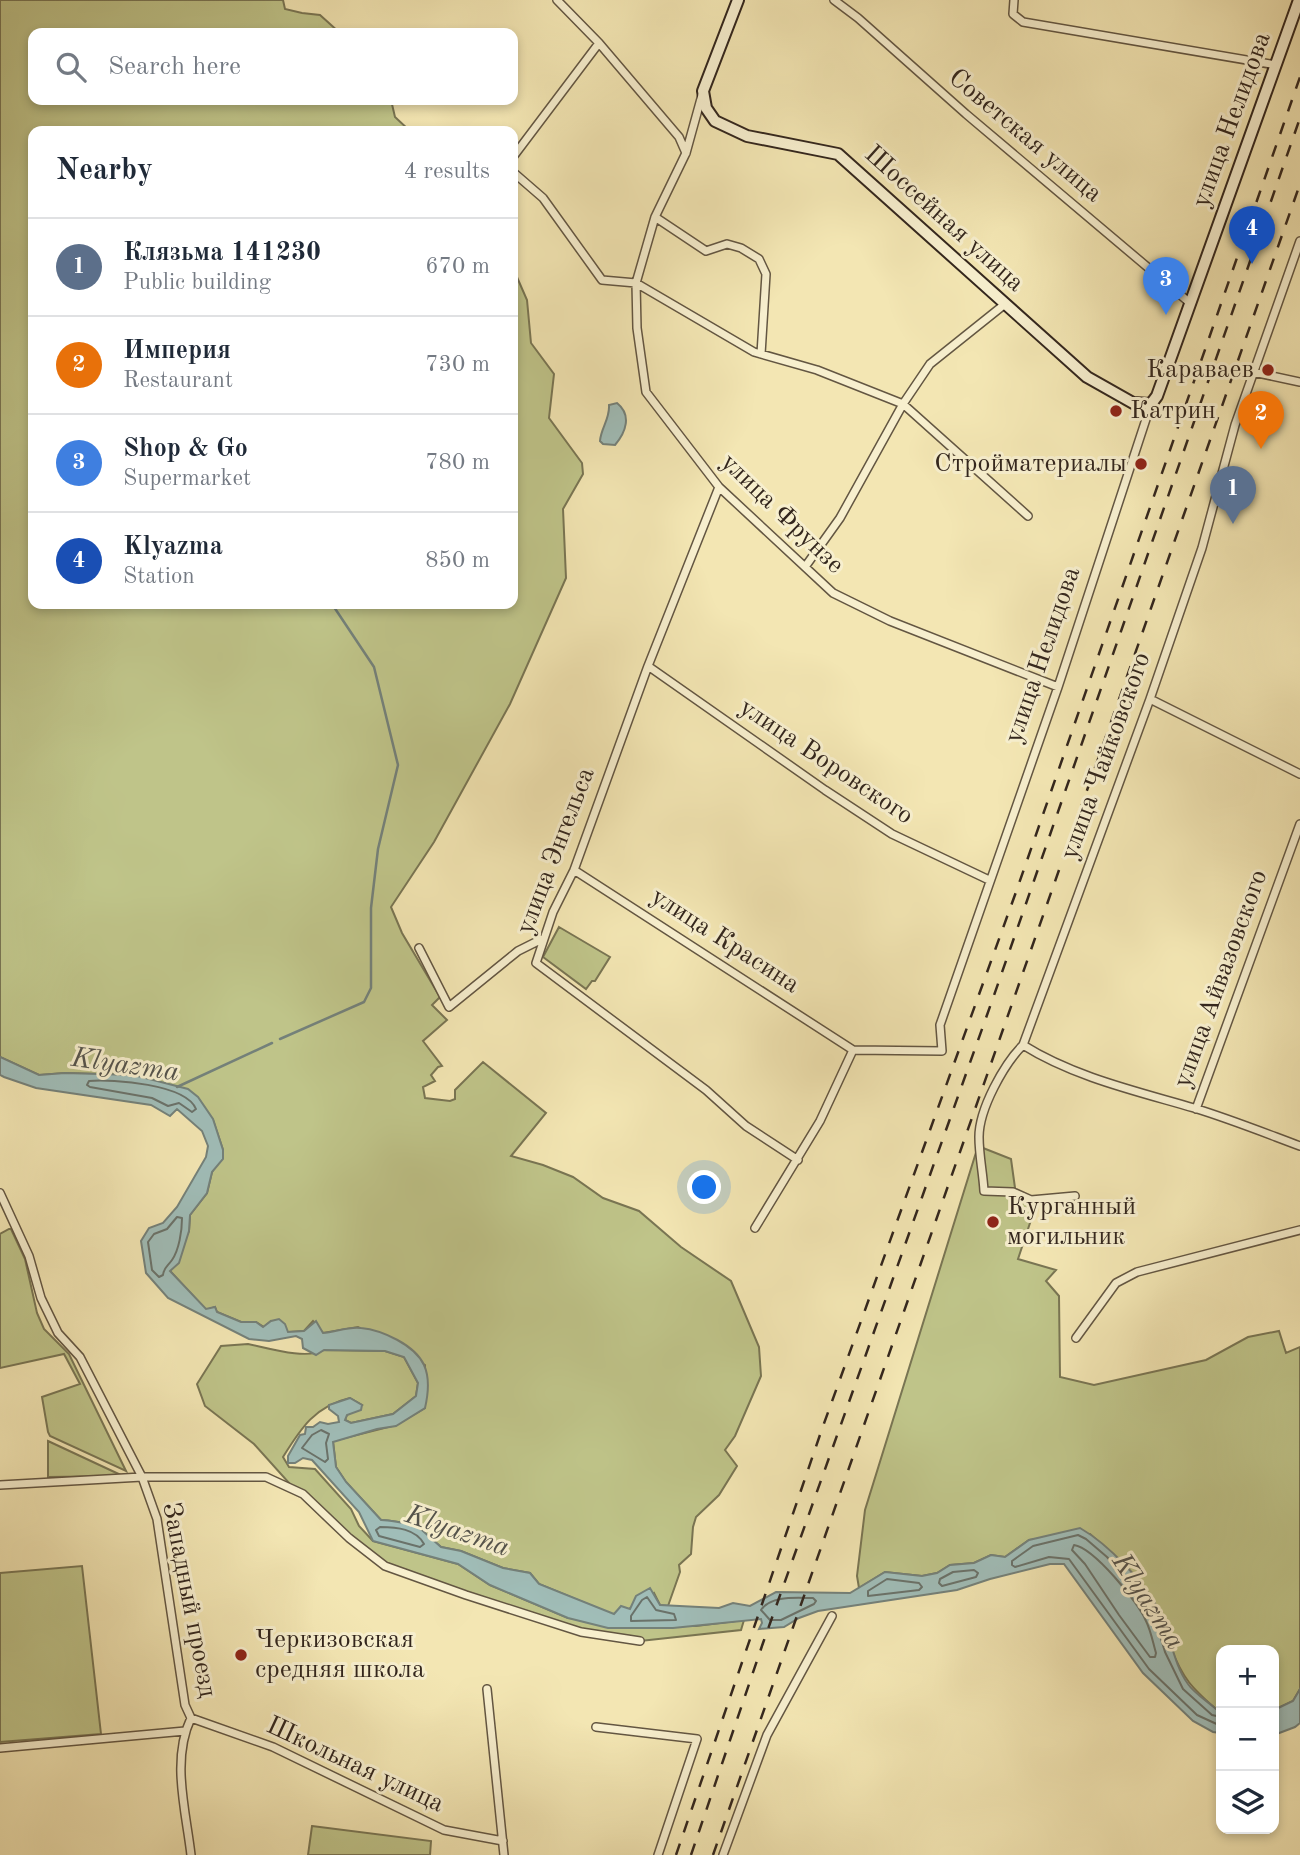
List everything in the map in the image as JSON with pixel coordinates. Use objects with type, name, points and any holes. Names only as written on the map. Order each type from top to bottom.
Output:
[{"type":"main road","points":[[703,91],[738,0]]},
{"type":"main road","name":"улица Нелидова","points":[[1151,404],[1157,396],[1299,0]]},
{"type":"main road","name":"Шоссейная улица","points":[[703,91],[706,108],[715,121],[747,136],[838,154],[1087,377],[1133,403],[1151,404]]},
{"type":"street","points":[[557,0],[599,43],[678,137],[686,153]]},
{"type":"street","name":"Советская улица","points":[[834,0],[1190,303]]},
{"type":"street","points":[[1014,0],[1013,14],[1023,22],[1276,65]]},
{"type":"street","points":[[518,150],[599,43]]},
{"type":"street","name":"улица Фрунзе","points":[[703,91],[686,153],[655,217],[636,283],[637,327],[646,392],[719,487],[833,593],[890,621],[1058,687]]},
{"type":"street","points":[[518,176],[543,198],[602,280],[636,283],[761,354],[817,370],[903,404],[1028,516]]},
{"type":"street","points":[[655,217],[706,250],[727,244],[741,248],[760,259],[766,274],[761,354]]},
{"type":"street","name":"улица Чайковского","points":[[1075,1196],[1031,1200],[1013,1192],[984,1191],[979,1134],[983,1117],[1010,1058],[1023,1045],[1150,699],[1202,548],[1234,425],[1300,242]]},
{"type":"street","points":[[805,566],[840,517],[903,404],[930,364],[1004,304]]},
{"type":"street","points":[[1253,372],[1300,382]]},
{"type":"street","name":"улица Нелидова","points":[[853,1050],[942,1051],[940,1026],[1058,687],[1151,404]]},
{"type":"street","name":"улица Энгельса","points":[[719,487],[648,666],[574,870],[553,912],[536,963],[706,1090],[746,1126],[798,1160]]},
{"type":"street","name":"улица Воровского","points":[[648,666],[892,834],[989,880]]},
{"type":"street","points":[[1150,699],[1300,774]]},
{"type":"street","name":"улица Айвазовского","points":[[1196,1109],[1300,824]]},
{"type":"street","name":"улица Красина","points":[[574,870],[853,1050]]},
{"type":"street","points":[[419,948],[449,1007],[518,951],[544,938]]},
{"type":"street","points":[[1023,1045],[1041,1056],[1123,1088],[1196,1109],[1300,1146]]},
{"type":"street","points":[[755,1228],[820,1121],[853,1050]]},
{"type":"street","name":"Западный проезд","points":[[0,1193],[29,1256],[41,1298],[58,1333],[80,1357],[142,1477],[157,1519],[185,1704],[191,1718],[185,1731],[180,1760],[191,1855]]},
{"type":"street","points":[[1076,1338],[1116,1283],[1137,1272],[1300,1230]]},
{"type":"street","points":[[0,1485],[142,1477],[266,1477],[303,1494],[349,1538],[385,1566],[581,1632],[640,1641]]},
{"type":"street","points":[[723,1855],[767,1735],[832,1616]]},
{"type":"street","points":[[487,1689],[504,1855]]},
{"type":"street","name":"Школьная улица","points":[[191,1718],[273,1747],[444,1830],[503,1841]]},
{"type":"street","points":[[596,1727],[696,1739],[659,1855]]},
{"type":"street","points":[[0,1748],[185,1731]]},
{"type":"green space","points":[[0,0],[283,0],[285,9],[320,15],[334,28],[28,28],[28,105],[392,105],[395,117],[405,126],[28,126],[28,609],[518,609],[518,279],[527,300],[531,343],[554,374],[549,418],[582,463],[583,474],[563,509],[566,578],[510,704],[434,842],[391,907],[402,933],[440,997],[432,1005],[447,1020],[423,1041],[442,1066],[431,1075],[435,1081],[423,1087],[425,1098],[450,1101],[455,1099],[455,1090],[483,1062],[546,1113],[511,1156],[573,1177],[603,1198],[639,1211],[681,1247],[731,1281],[759,1347],[761,1376],[735,1436],[725,1450],[737,1466],[719,1495],[696,1517],[691,1554],[679,1565],[680,1572],[668,1606],[660,1605],[654,1593],[614,1615],[539,1584],[530,1573],[503,1568],[461,1551],[441,1547],[414,1524],[381,1520],[336,1467],[333,1441],[396,1425],[425,1408],[425,1365],[358,1327],[323,1333],[313,1321],[304,1331],[288,1332],[271,1321],[264,1327],[256,1322],[241,1322],[217,1312],[215,1307],[206,1310],[170,1271],[189,1231],[190,1215],[207,1193],[212,1172],[223,1150],[213,1120],[134,1075],[39,1075],[0,1057]]},
{"type":"green space","points":[[559,927],[610,957],[595,981],[586,989],[543,957]]},
{"type":"green space","points":[[978,1146],[1011,1159],[1016,1195],[1036,1205],[1018,1259],[1056,1270],[1046,1281],[1059,1296],[1060,1377],[1094,1385],[1206,1360],[1248,1337],[1279,1331],[1286,1353],[1300,1347],[1300,1689],[1293,1701],[1279,1708],[1279,1645],[1216,1645],[1216,1709],[1194,1689],[1184,1675],[1153,1600],[1119,1560],[1090,1534],[1029,1540],[1005,1557],[991,1555],[974,1563],[950,1565],[937,1573],[922,1576],[885,1572],[859,1588],[857,1576],[865,1510]]},
{"type":"green space","points":[[9,1229],[25,1259],[37,1313],[44,1329],[69,1354],[126,1471],[50,1436],[42,1397],[80,1384],[64,1354],[0,1368],[0,1234]]},
{"type":"green space","points":[[248,1344],[297,1354],[324,1350],[385,1351],[404,1357],[418,1383],[416,1396],[393,1414],[351,1423],[345,1420],[347,1415],[362,1405],[350,1398],[327,1407],[310,1420],[283,1457],[289,1467],[315,1469],[351,1509],[359,1526],[373,1541],[458,1564],[490,1585],[568,1618],[696,1626],[744,1620],[741,1630],[640,1641],[581,1632],[385,1566],[307,1503],[254,1444],[205,1406],[197,1384],[221,1346]]},
{"type":"green space","points":[[48,1441],[123,1476],[48,1477]]},
{"type":"green space","points":[[82,1566],[101,1734],[0,1742],[0,1573]]},
{"type":"green space","points":[[312,1826],[431,1841],[430,1855],[308,1855]]},
{"type":"water","points":[[617,403],[625,413],[626,424],[615,445],[603,444],[600,441],[609,405]]},
{"type":"water","points":[[0,1057],[39,1075],[134,1075],[188,1089],[198,1097],[213,1119],[223,1150],[223,1159],[212,1172],[207,1193],[190,1215],[189,1231],[179,1263],[170,1271],[206,1309],[215,1307],[217,1312],[241,1322],[256,1322],[263,1327],[279,1319],[288,1332],[304,1331],[316,1321],[323,1333],[352,1328],[369,1329],[406,1345],[424,1365],[428,1381],[425,1408],[396,1426],[333,1442],[336,1467],[381,1520],[414,1523],[441,1547],[461,1551],[503,1568],[530,1573],[539,1584],[614,1614],[621,1606],[630,1609],[636,1596],[650,1588],[660,1605],[719,1608],[733,1603],[750,1606],[776,1592],[850,1593],[885,1572],[922,1576],[937,1573],[950,1565],[974,1563],[991,1555],[1005,1557],[1029,1540],[1080,1528],[1114,1554],[1154,1601],[1183,1676],[1197,1694],[1216,1709],[1216,1732],[1193,1721],[1143,1673],[1064,1564],[1050,1564],[957,1590],[818,1611],[784,1627],[759,1629],[761,1619],[673,1628],[608,1628],[568,1618],[490,1585],[458,1564],[373,1541],[359,1512],[312,1460],[303,1458],[295,1463],[288,1463],[288,1456],[300,1435],[305,1434],[306,1427],[313,1427],[320,1422],[339,1422],[338,1416],[329,1409],[329,1405],[350,1398],[362,1405],[361,1410],[347,1415],[345,1420],[351,1423],[393,1414],[416,1396],[418,1383],[404,1357],[385,1351],[324,1350],[316,1355],[303,1348],[302,1339],[296,1336],[269,1341],[249,1339],[168,1298],[146,1273],[141,1241],[149,1228],[163,1223],[177,1207],[206,1157],[208,1146],[202,1131],[177,1109],[170,1116],[151,1105],[36,1088],[0,1075]]},
{"type":"water","points":[[1300,1689],[1300,1723],[1279,1733],[1279,1708],[1293,1701]]},
{"type":"waterway","points":[[280,1039],[364,1002],[371,988],[371,908],[378,849],[398,765],[374,667],[335,609]]},
{"type":"waterway","points":[[177,1087],[272,1043]]},
{"type":"railway","points":[[676,1855],[822,1429],[1016,892],[1300,77]]},
{"type":"railway","points":[[691,1855],[763,1643],[992,1001],[1300,118]]},
{"type":"railway","points":[[713,1855],[1300,184]]},
{"type":"place","name":"Klyazma","points":[[1252,264]]},
{"type":"place","name":"Shop & Go","points":[[1166,315]]},
{"type":"place","name":"Караваев","points":[[1268,370]]},
{"type":"place","name":"Катрин","points":[[1116,411]]},
{"type":"place","name":"Империя","points":[[1261,449]]},
{"type":"place","name":"Стройматериалы","points":[[1141,464]]},
{"type":"place","name":"Клязьма 141230","points":[[1233,524]]},
{"type":"place","name":"Курганный могильник","points":[[993,1222]]},
{"type":"place","name":"Черкизовская средняя школа","points":[[241,1655]]}]
